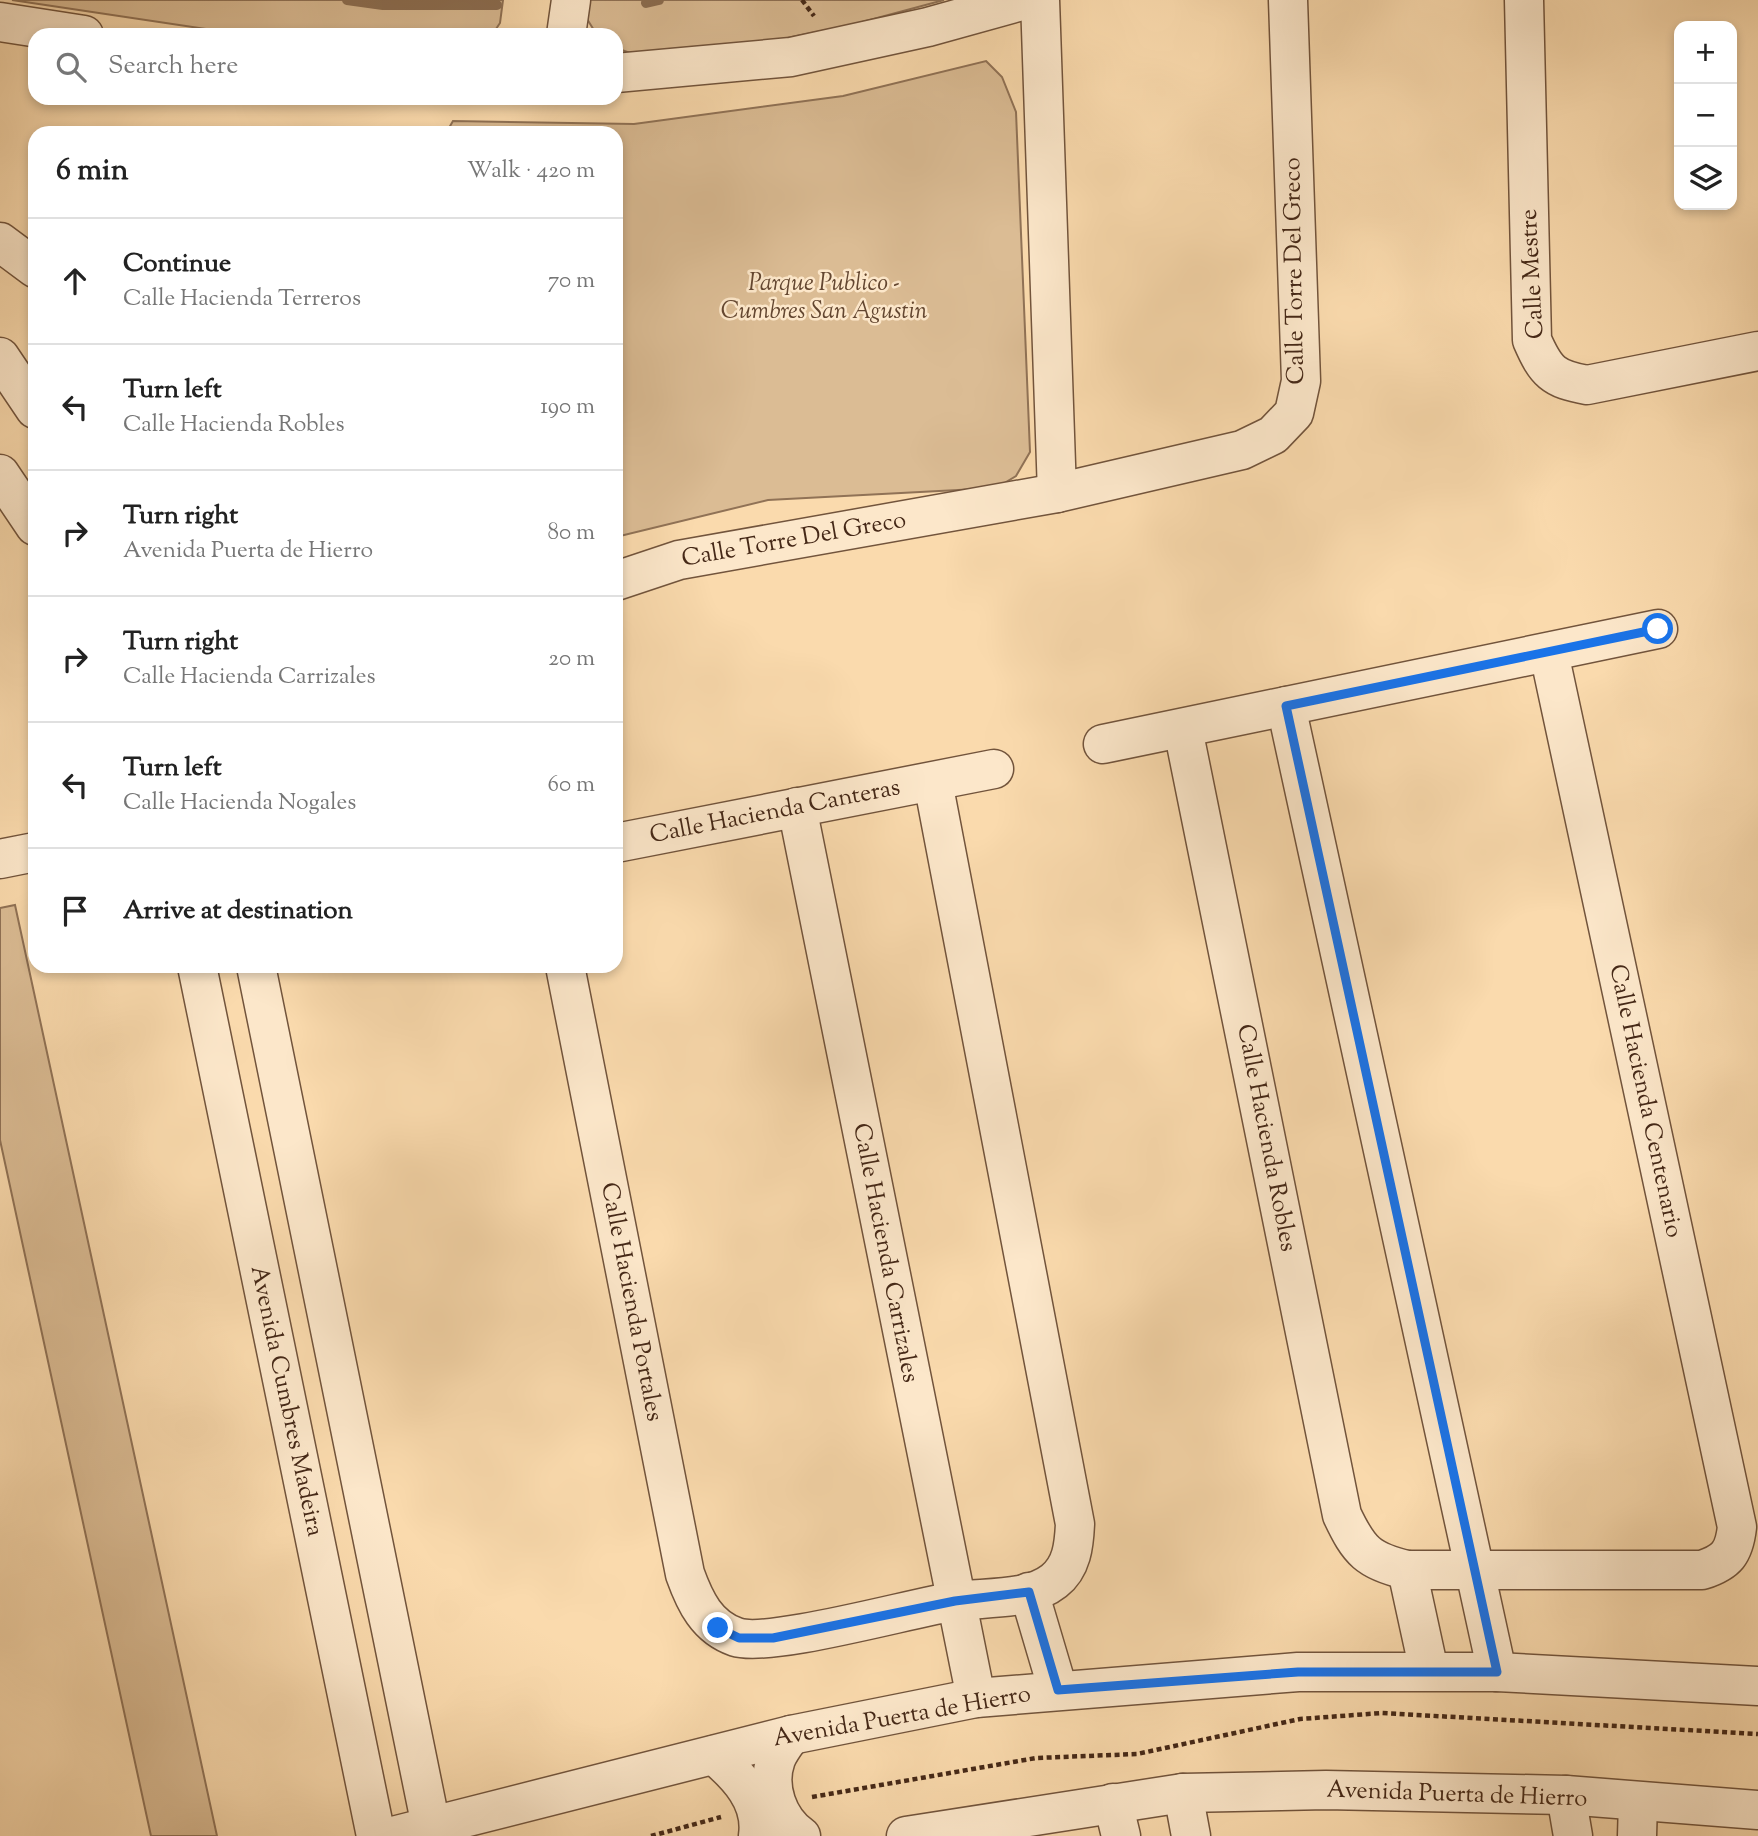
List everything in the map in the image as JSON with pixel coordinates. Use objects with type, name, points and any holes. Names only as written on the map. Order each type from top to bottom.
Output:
[{"type":"street","points":[[566,28],[571,0]]},
{"type":"street","points":[[623,72],[791,57],[928,27],[1025,0]]},
{"type":"street","points":[[1040,0],[1057,493]]},
{"type":"street","name":"Calle Torre Del Greco","points":[[623,579],[679,560],[1057,493],[1242,450],[1273,435],[1294,413],[1301,381],[1288,0]]},
{"type":"street","name":"Calle Mestre","points":[[1524,0],[1532,340],[1543,365],[1561,380],[1587,385],[1758,351]]},
{"type":"street","points":[[0,22],[39,28]]},
{"type":"street","points":[[0,242],[28,263]]},
{"type":"street","points":[[0,356],[28,398]]},
{"type":"street","points":[[0,474],[28,516]]},
{"type":"street","points":[[1103,744],[1658,629]]},
{"type":"street","name":"Calle Hacienda Centenario","points":[[1476,1572],[1702,1570],[1721,1564],[1734,1550],[1737,1527],[1549,653]]},
{"type":"street","points":[[1286,706],[1497,1672]]},
{"type":"street","name":"Calle Hacienda Robles","points":[[1183,729],[1342,1515],[1355,1543],[1377,1563],[1407,1570]]},
{"type":"street","name":"Calle Hacienda Canteras","points":[[623,842],[994,769]]},
{"type":"street","points":[[933,782],[1075,1524],[1073,1550],[1067,1565],[1054,1582],[1029,1592],[955,1601]]},
{"type":"street","name":"Calle Hacienda Carrizales","points":[[797,807],[976,1698]]},
{"type":"street","points":[[0,859],[28,853]]},
{"type":"street","name":"Avenida Cumbres Madeira","points":[[198,973],[376,1836]]},
{"type":"street","points":[[259,973],[432,1831]]},
{"type":"street","name":"Calle Hacienda Portales","points":[[566,973],[685,1574],[696,1605],[718,1628],[739,1638],[773,1638],[955,1601]]},
{"type":"street","points":[[1429,1671],[1407,1570],[1476,1572]]},
{"type":"street","points":[[1029,1592],[1058,1690]]},
{"type":"street","name":"Avenida Puerta de Hierro","points":[[393,1836],[432,1831],[791,1735],[976,1698],[1298,1672],[1497,1672],[1758,1686]]},
{"type":"street","points":[[763,1816],[776,1759],[791,1735]]},
{"type":"street","points":[[714,1755],[747,1788],[763,1816]]},
{"type":"street","name":"Avenida Puerta de Hierro","points":[[906,1836],[1117,1819],[1183,1793],[1326,1790],[1566,1795],[1638,1819],[1758,1810]]},
{"type":"street","points":[[1183,1793],[1191,1836]]},
{"type":"street","points":[[1566,1795],[1573,1836]]},
{"type":"street","points":[[763,1816],[784,1819],[801,1836]]},
{"type":"path","points":[[651,1836],[763,1816],[1036,1758],[1137,1754],[1314,1718],[1382,1713],[1758,1734]]},
{"type":"green space","points":[[12,0],[503,0],[500,23],[497,28],[199,28]]},
{"type":"green space","points":[[586,0],[944,0],[851,25],[747,46],[633,54],[623,50],[623,28],[593,28],[587,19]]},
{"type":"green space","name":"Parque Publico - Cumbres San Agustin","points":[[986,61],[1002,77],[1016,112],[1030,452],[1016,476],[996,488],[768,500],[623,535],[623,126],[450,126],[453,121],[634,124],[843,96]]},
{"type":"green space","points":[[15,905],[217,1836],[151,1836],[0,1140],[0,908]]},
{"type":"waterway","points":[[347,0],[383,5],[497,5]]},
{"type":"waterway","points":[[646,3],[659,0]]},
{"type":"route","points":[[718,1628],[739,1638],[773,1638],[955,1601],[1029,1592],[1034,1618],[1058,1690],[1298,1672],[1497,1672],[1286,706],[1658,629]]}]
